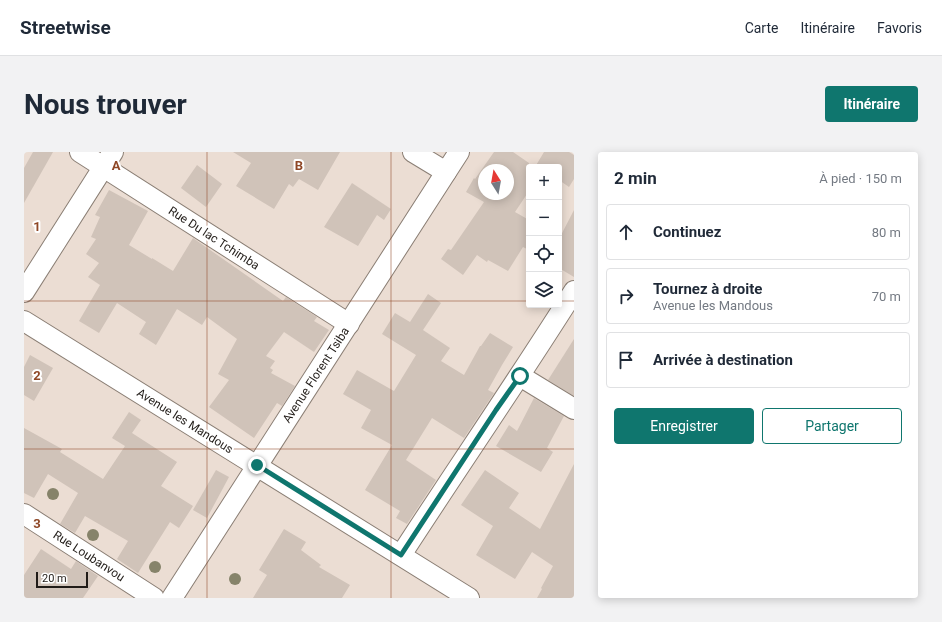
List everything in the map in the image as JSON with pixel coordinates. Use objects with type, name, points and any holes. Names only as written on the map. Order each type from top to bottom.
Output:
[{"type":"street","name":"Rue Du lac Tchimba","points":[[80,152],[108,160],[349,324]]},
{"type":"street","points":[[413,152],[446,172]]},
{"type":"street","name":"Avenue Florent Tsiba","points":[[172,598],[459,152]]},
{"type":"street","points":[[24,292],[108,160]]},
{"type":"street","points":[[401,555],[520,376],[574,291]]},
{"type":"street","name":"Avenue les Mandous","points":[[24,321],[469,598]]},
{"type":"street","points":[[520,376],[574,409]]},
{"type":"street","name":"Rue Loubanvou","points":[[24,514],[154,598]]},
{"type":"building","points":[[33,152],[53,152],[24,203],[24,168]]},
{"type":"building","points":[[233,152],[340,152],[318,190],[299,179],[293,187],[289,184],[274,209],[236,186],[251,163]]},
{"type":"building","points":[[494,152],[513,152],[529,163],[526,164],[526,196],[515,212],[526,218],[526,248],[523,247],[508,271],[488,260],[487,262],[477,255],[463,275],[441,259],[448,249],[451,250],[484,202],[480,200],[514,200],[514,164],[486,164]]},
{"type":"building","points":[[544,152],[569,152],[574,155],[574,179],[569,187],[562,182],[562,164],[537,164]]},
{"type":"building","points":[[197,165],[222,184],[206,207],[181,188]]},
{"type":"building","points":[[478,175],[478,199],[466,192],[474,178],[475,179]]},
{"type":"building","points":[[352,183],[391,209],[384,220],[377,215],[358,246],[324,227]]},
{"type":"building","points":[[109,190],[148,211],[129,245],[173,271],[193,238],[283,301],[286,297],[317,317],[314,321],[329,330],[314,352],[284,332],[266,356],[275,361],[270,368],[273,370],[271,373],[295,386],[282,406],[277,403],[254,438],[209,407],[229,380],[218,374],[237,339],[207,317],[202,325],[177,309],[156,345],[139,334],[146,322],[117,303],[99,333],[79,321],[100,285],[88,277],[99,263],[86,254],[96,239],[91,237],[100,217],[95,215]]},
{"type":"building","points":[[574,210],[574,277],[562,270],[562,233]]},
{"type":"building","points":[[428,294],[441,303],[423,330],[450,348],[441,361],[464,375],[480,346],[490,333],[513,347],[488,390],[494,393],[464,438],[432,418],[406,460],[436,480],[407,524],[396,518],[400,511],[365,490],[392,445],[361,428],[371,410],[343,394],[357,370],[394,391],[416,355],[382,334],[395,313],[410,322]]},
{"type":"building","points":[[574,339],[574,396],[548,380]]},
{"type":"building","points":[[30,355],[53,368],[34,401],[24,395],[24,367]]},
{"type":"building","points":[[534,398],[564,416],[547,448],[553,452],[541,472],[496,446],[509,425],[517,431]]},
{"type":"building","points":[[129,412],[141,420],[132,433],[177,462],[161,486],[193,506],[179,528],[170,522],[138,573],[117,559],[128,541],[85,516],[75,533],[60,524],[78,493],[48,474],[34,498],[24,493],[24,428],[62,449],[60,452],[103,479],[125,446],[112,438]]},
{"type":"building","points":[[574,464],[574,598],[537,598],[553,566],[532,552],[515,579],[476,555],[493,526],[461,505],[485,470],[519,493],[509,508],[540,529]]},
{"type":"building","points":[[216,470],[229,477],[207,518],[193,510]]},
{"type":"building","points":[[284,529],[306,542],[301,550],[321,565],[319,567],[350,585],[342,598],[253,598],[267,575],[259,570]]},
{"type":"building","points":[[41,549],[71,569],[76,561],[98,576],[83,598],[24,598],[24,575]]},
{"type":"route","points":[[257,465],[401,555],[520,376]]}]
